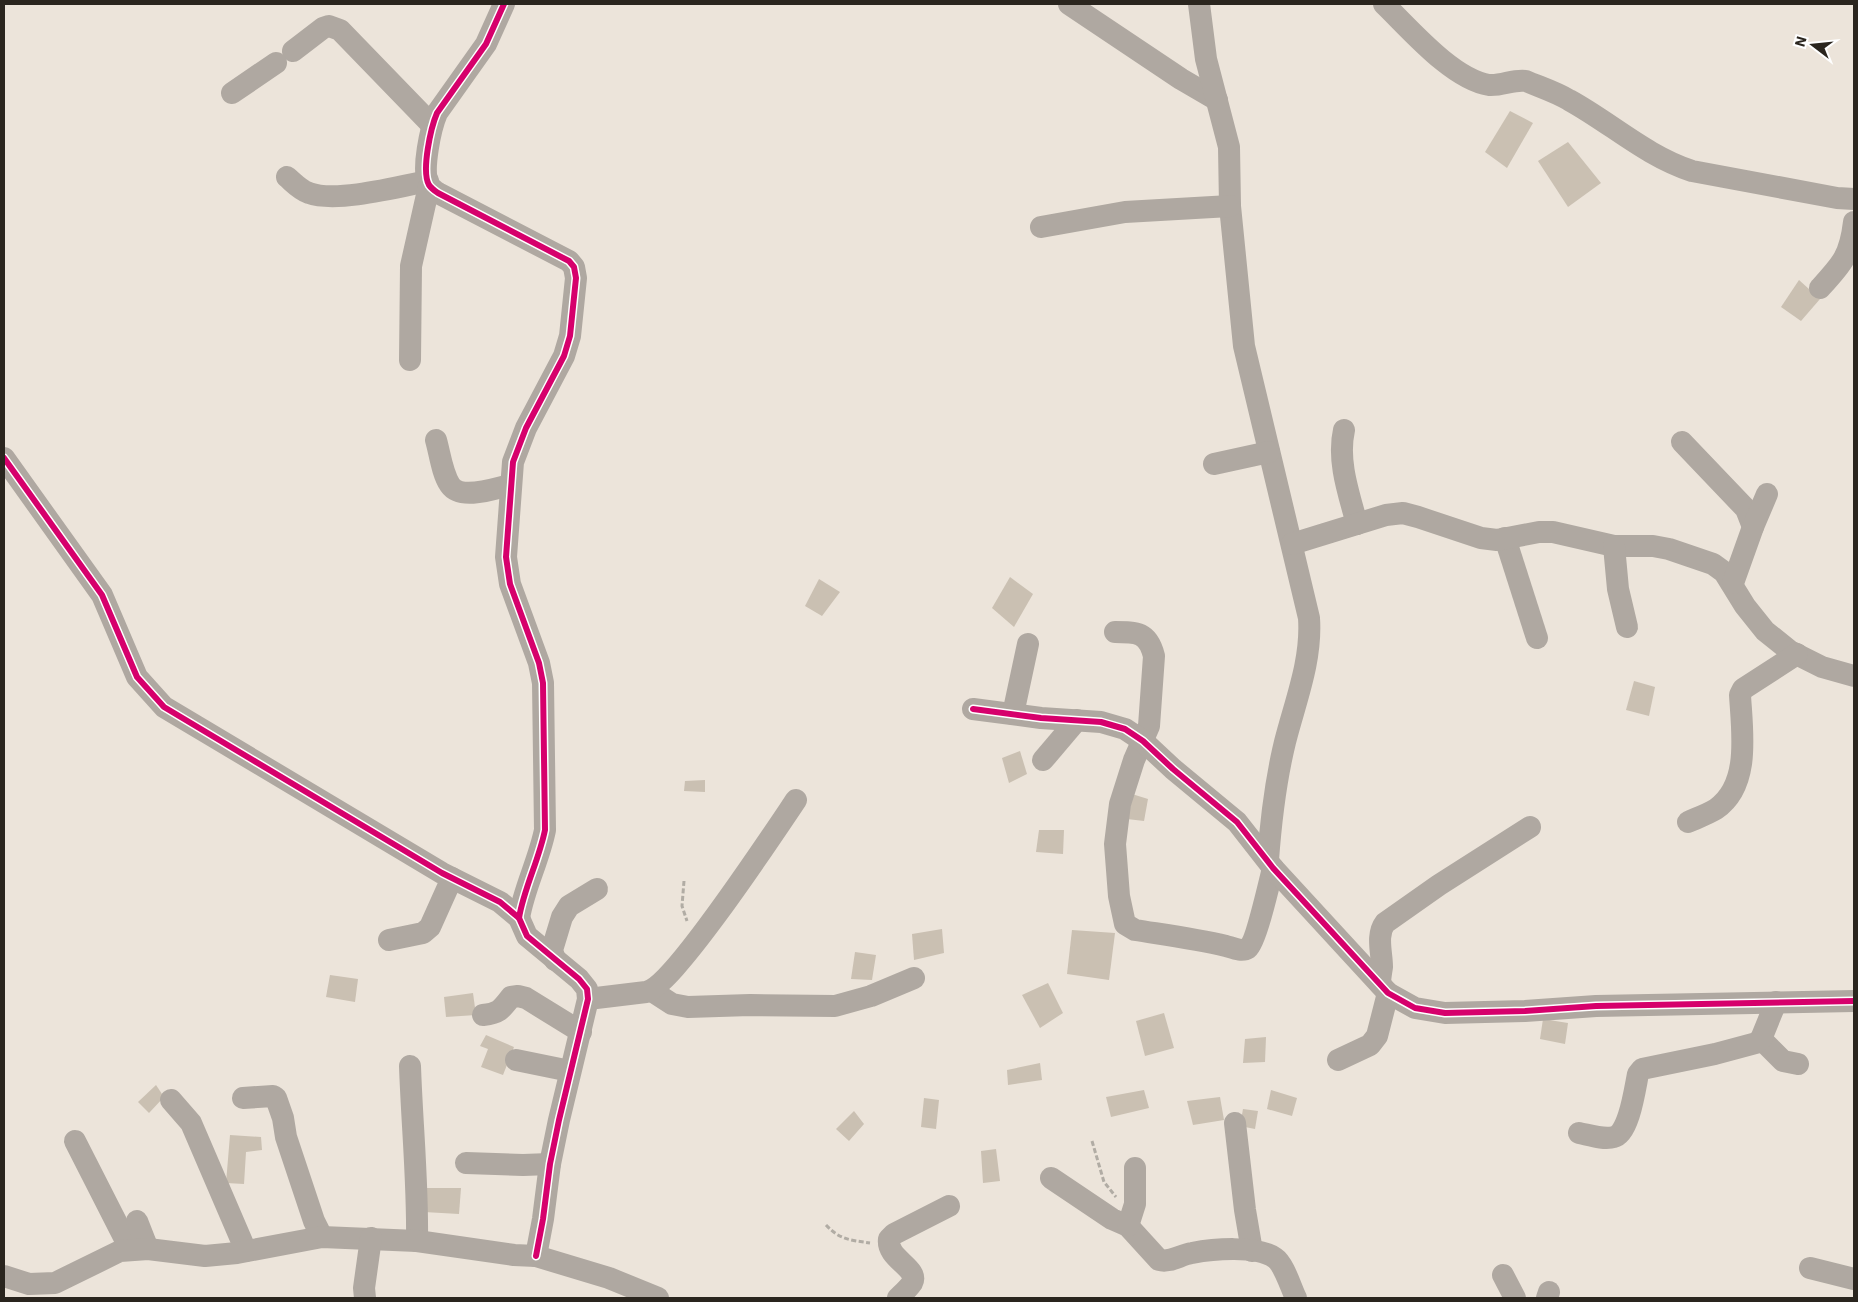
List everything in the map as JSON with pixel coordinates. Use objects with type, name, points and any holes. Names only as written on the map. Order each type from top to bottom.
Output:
[{"type":"street","points":[[410,360],[411,266],[429,183],[429,137],[432,125],[437,113],[486,44],[504,4]]},
{"type":"street","points":[[1069,4],[1181,79],[1217,100]]},
{"type":"street","points":[[1115,632],[1132,632],[1144,636],[1151,646],[1154,656],[1149,726],[1134,760],[1120,804],[1114,844],[1119,896],[1125,924],[1136,930],[1209,942],[1240,950],[1247,949],[1251,946],[1258,925],[1270,864],[1275,785],[1309,645],[1309,618],[1244,346],[1230,206],[1229,147],[1206,59],[1199,4]]},
{"type":"street","points":[[1384,4],[1443,61],[1470,80],[1490,85],[1520,80],[1526,81],[1568,99],[1671,164],[1692,171],[1837,198],[1854,199]]},
{"type":"street","points":[[232,93],[323,28],[329,26],[336,27],[362,51],[432,125]]},
{"type":"street","points":[[287,177],[301,189],[310,194],[318,195],[363,194],[429,183]]},
{"type":"street","points":[[429,183],[438,193],[568,262],[574,267],[576,278],[570,336],[564,356],[517,448],[510,485],[506,557],[510,584],[540,663],[543,684],[545,830],[542,847],[519,918]]},
{"type":"street","points":[[1041,227],[1125,212],[1230,206]]},
{"type":"street","points":[[1820,288],[1842,263],[1850,248],[1854,222]]},
{"type":"street","points":[[1344,430],[1341,451],[1357,524]]},
{"type":"street","points":[[436,440],[446,475],[451,486],[456,490],[474,493],[510,485]]},
{"type":"street","points":[[1682,442],[1746,509],[1752,527]]},
{"type":"street","points":[[1214,464],[1269,452]]},
{"type":"street","points":[[4,458],[102,595],[137,676],[164,707],[452,878],[500,902],[519,918],[527,936],[579,979],[587,989],[588,1000],[570,1071],[550,1164],[536,1256]]},
{"type":"street","points":[[1733,583],[1752,527],[1767,494]]},
{"type":"street","points":[[1292,544],[1386,515],[1402,513],[1418,516],[1481,538],[1497,540],[1539,532],[1553,532],[1614,546],[1653,546],[1668,549],[1712,564],[1724,572],[1733,583],[1745,606],[1765,631],[1797,654],[1822,667],[1854,676]]},
{"type":"street","points":[[1505,538],[1537,638]]},
{"type":"street","points":[[1614,546],[1618,589],[1627,627]]},
{"type":"street","points":[[1013,714],[1028,644]]},
{"type":"street","points":[[1688,822],[1716,809],[1730,796],[1738,778],[1743,749],[1740,695],[1743,689],[1797,654]]},
{"type":"street","points":[[973,709],[1101,722],[1125,729],[1143,741],[1173,769],[1237,822],[1270,864],[1384,989],[1415,1008],[1445,1012],[1525,1012],[1596,1006],[1854,1001]]},
{"type":"street","points":[[1043,760],[1076,720]]},
{"type":"street","points":[[588,1000],[652,991],[693,946],[796,800]]},
{"type":"street","points":[[1338,1060],[1370,1045],[1377,1036],[1384,989],[1380,936],[1385,923],[1530,827]]},
{"type":"street","points":[[389,940],[423,933],[430,928],[452,878]]},
{"type":"street","points":[[555,960],[552,950],[562,916],[569,906],[597,889]]},
{"type":"street","points":[[652,991],[672,1004],[688,1007],[750,1005],[835,1006],[871,996],[914,978]]},
{"type":"street","points":[[483,1015],[496,1013],[511,997],[518,996],[526,998],[581,1032]]},
{"type":"street","points":[[1579,1133],[1608,1138],[1616,1137],[1626,1123],[1638,1074],[1642,1069],[1756,1043],[1761,1039],[1776,1002]]},
{"type":"street","points":[[1761,1039],[1783,1061],[1798,1064]]},
{"type":"street","points":[[516,1060],[570,1071]]},
{"type":"street","points":[[410,1066],[417,1201],[417,1241]]},
{"type":"street","points":[[243,1098],[272,1096],[276,1098],[286,1136],[314,1221],[322,1237]]},
{"type":"street","points":[[171,1100],[190,1122],[246,1251]]},
{"type":"street","points":[[1235,1123],[1244,1210],[1252,1251]]},
{"type":"street","points":[[75,1141],[139,1249]]},
{"type":"street","points":[[466,1162],[523,1165],[550,1164]]},
{"type":"street","points":[[1130,1220],[1136,1204],[1135,1168]]},
{"type":"street","points":[[1051,1178],[1112,1220],[1130,1220]]},
{"type":"street","points":[[898,1298],[911,1284],[913,1278],[911,1272],[890,1251],[888,1239],[894,1234],[949,1206]]},
{"type":"street","points":[[1130,1220],[1142,1241],[1153,1255],[1164,1262],[1190,1253],[1239,1249],[1263,1252],[1276,1258],[1296,1298]]},
{"type":"street","points":[[137,1221],[139,1249]]},
{"type":"street","points":[[4,1276],[29,1284],[55,1283],[120,1251],[139,1249],[205,1256],[246,1251],[322,1237],[371,1238],[417,1241],[514,1255],[536,1256],[609,1278],[658,1298]]},
{"type":"street","points":[[365,1298],[364,1288],[371,1238]]},
{"type":"street","points":[[1810,1268],[1854,1279]]},
{"type":"street","points":[[1503,1275],[1515,1298]]},
{"type":"path","points":[[684,881],[682,906],[693,946]]},
{"type":"path","points":[[1092,1141],[1104,1182],[1130,1220]]},
{"type":"path","points":[[826,1225],[834,1234],[843,1238],[888,1246]]},
{"type":"building","points":[[1510,111],[1533,123],[1507,168],[1485,152]]},
{"type":"building","points":[[1568,142],[1601,183],[1568,207],[1538,161]]},
{"type":"building","points":[[1799,280],[1820,299],[1801,321],[1781,307]]},
{"type":"building","points":[[1010,577],[1033,594],[1014,627],[992,608]]},
{"type":"building","points":[[819,579],[840,592],[822,616],[805,606]]},
{"type":"building","points":[[1634,681],[1655,687],[1649,716],[1626,710]]},
{"type":"building","points":[[1020,751],[1027,774],[1009,783],[1002,758]]},
{"type":"building","points":[[705,780],[705,792],[684,791],[685,781]]},
{"type":"building","points":[[1132,794],[1148,799],[1144,821],[1127,819]]},
{"type":"building","points":[[1039,830],[1064,830],[1063,854],[1036,852]]},
{"type":"building","points":[[942,929],[944,953],[914,960],[912,934]]},
{"type":"building","points":[[1072,930],[1115,933],[1109,980],[1067,974]]},
{"type":"building","points":[[855,952],[876,955],[872,980],[851,979]]},
{"type":"building","points":[[330,975],[358,979],[355,1002],[326,997]]},
{"type":"building","points":[[1048,983],[1063,1013],[1040,1028],[1022,995]]},
{"type":"building","points":[[473,993],[476,1015],[446,1017],[444,997]]},
{"type":"building","points":[[1164,1013],[1174,1048],[1145,1056],[1136,1021]]},
{"type":"building","points":[[1543,1019],[1568,1023],[1565,1044],[1540,1039]]},
{"type":"building","points":[[486,1035],[514,1047],[503,1075],[481,1067],[488,1049],[480,1046]]},
{"type":"building","points":[[1266,1037],[1265,1062],[1243,1063],[1245,1039]]},
{"type":"building","points":[[1040,1063],[1042,1080],[1008,1085],[1007,1070]]},
{"type":"building","points":[[156,1085],[164,1097],[149,1113],[138,1102]]},
{"type":"building","points":[[1144,1090],[1149,1108],[1111,1117],[1106,1097]]},
{"type":"building","points":[[1271,1090],[1297,1098],[1292,1116],[1267,1109]]},
{"type":"building","points":[[1220,1097],[1224,1120],[1193,1125],[1187,1101]]},
{"type":"building","points":[[924,1098],[939,1100],[936,1129],[921,1127]]},
{"type":"building","points":[[1243,1109],[1258,1111],[1255,1129],[1240,1126]]},
{"type":"building","points":[[854,1111],[864,1124],[849,1141],[836,1129]]},
{"type":"building","points":[[230,1135],[261,1137],[262,1150],[246,1152],[244,1184],[226,1183]]},
{"type":"building","points":[[996,1149],[1000,1181],[983,1183],[981,1151]]},
{"type":"building","points":[[427,1188],[461,1188],[459,1214],[424,1212]]},
{"type":"cycle path","points":[[504,4],[486,44],[437,113],[430,138],[426,170],[429,185],[438,193],[569,261],[574,267],[576,278],[570,336],[564,356],[526,428],[513,462],[506,557],[510,584],[539,663],[543,683],[545,830],[519,918]]},
{"type":"cycle path","points":[[4,458],[102,595],[137,677],[164,707],[442,873],[500,902],[519,918],[527,936],[579,979],[587,989],[588,999],[550,1164],[536,1256]]},
{"type":"cycle path","points":[[973,709],[1041,718],[1101,722],[1125,729],[1143,741],[1173,769],[1237,822],[1273,868],[1388,993],[1415,1008],[1445,1013],[1525,1011],[1596,1006],[1854,1001]]}]
